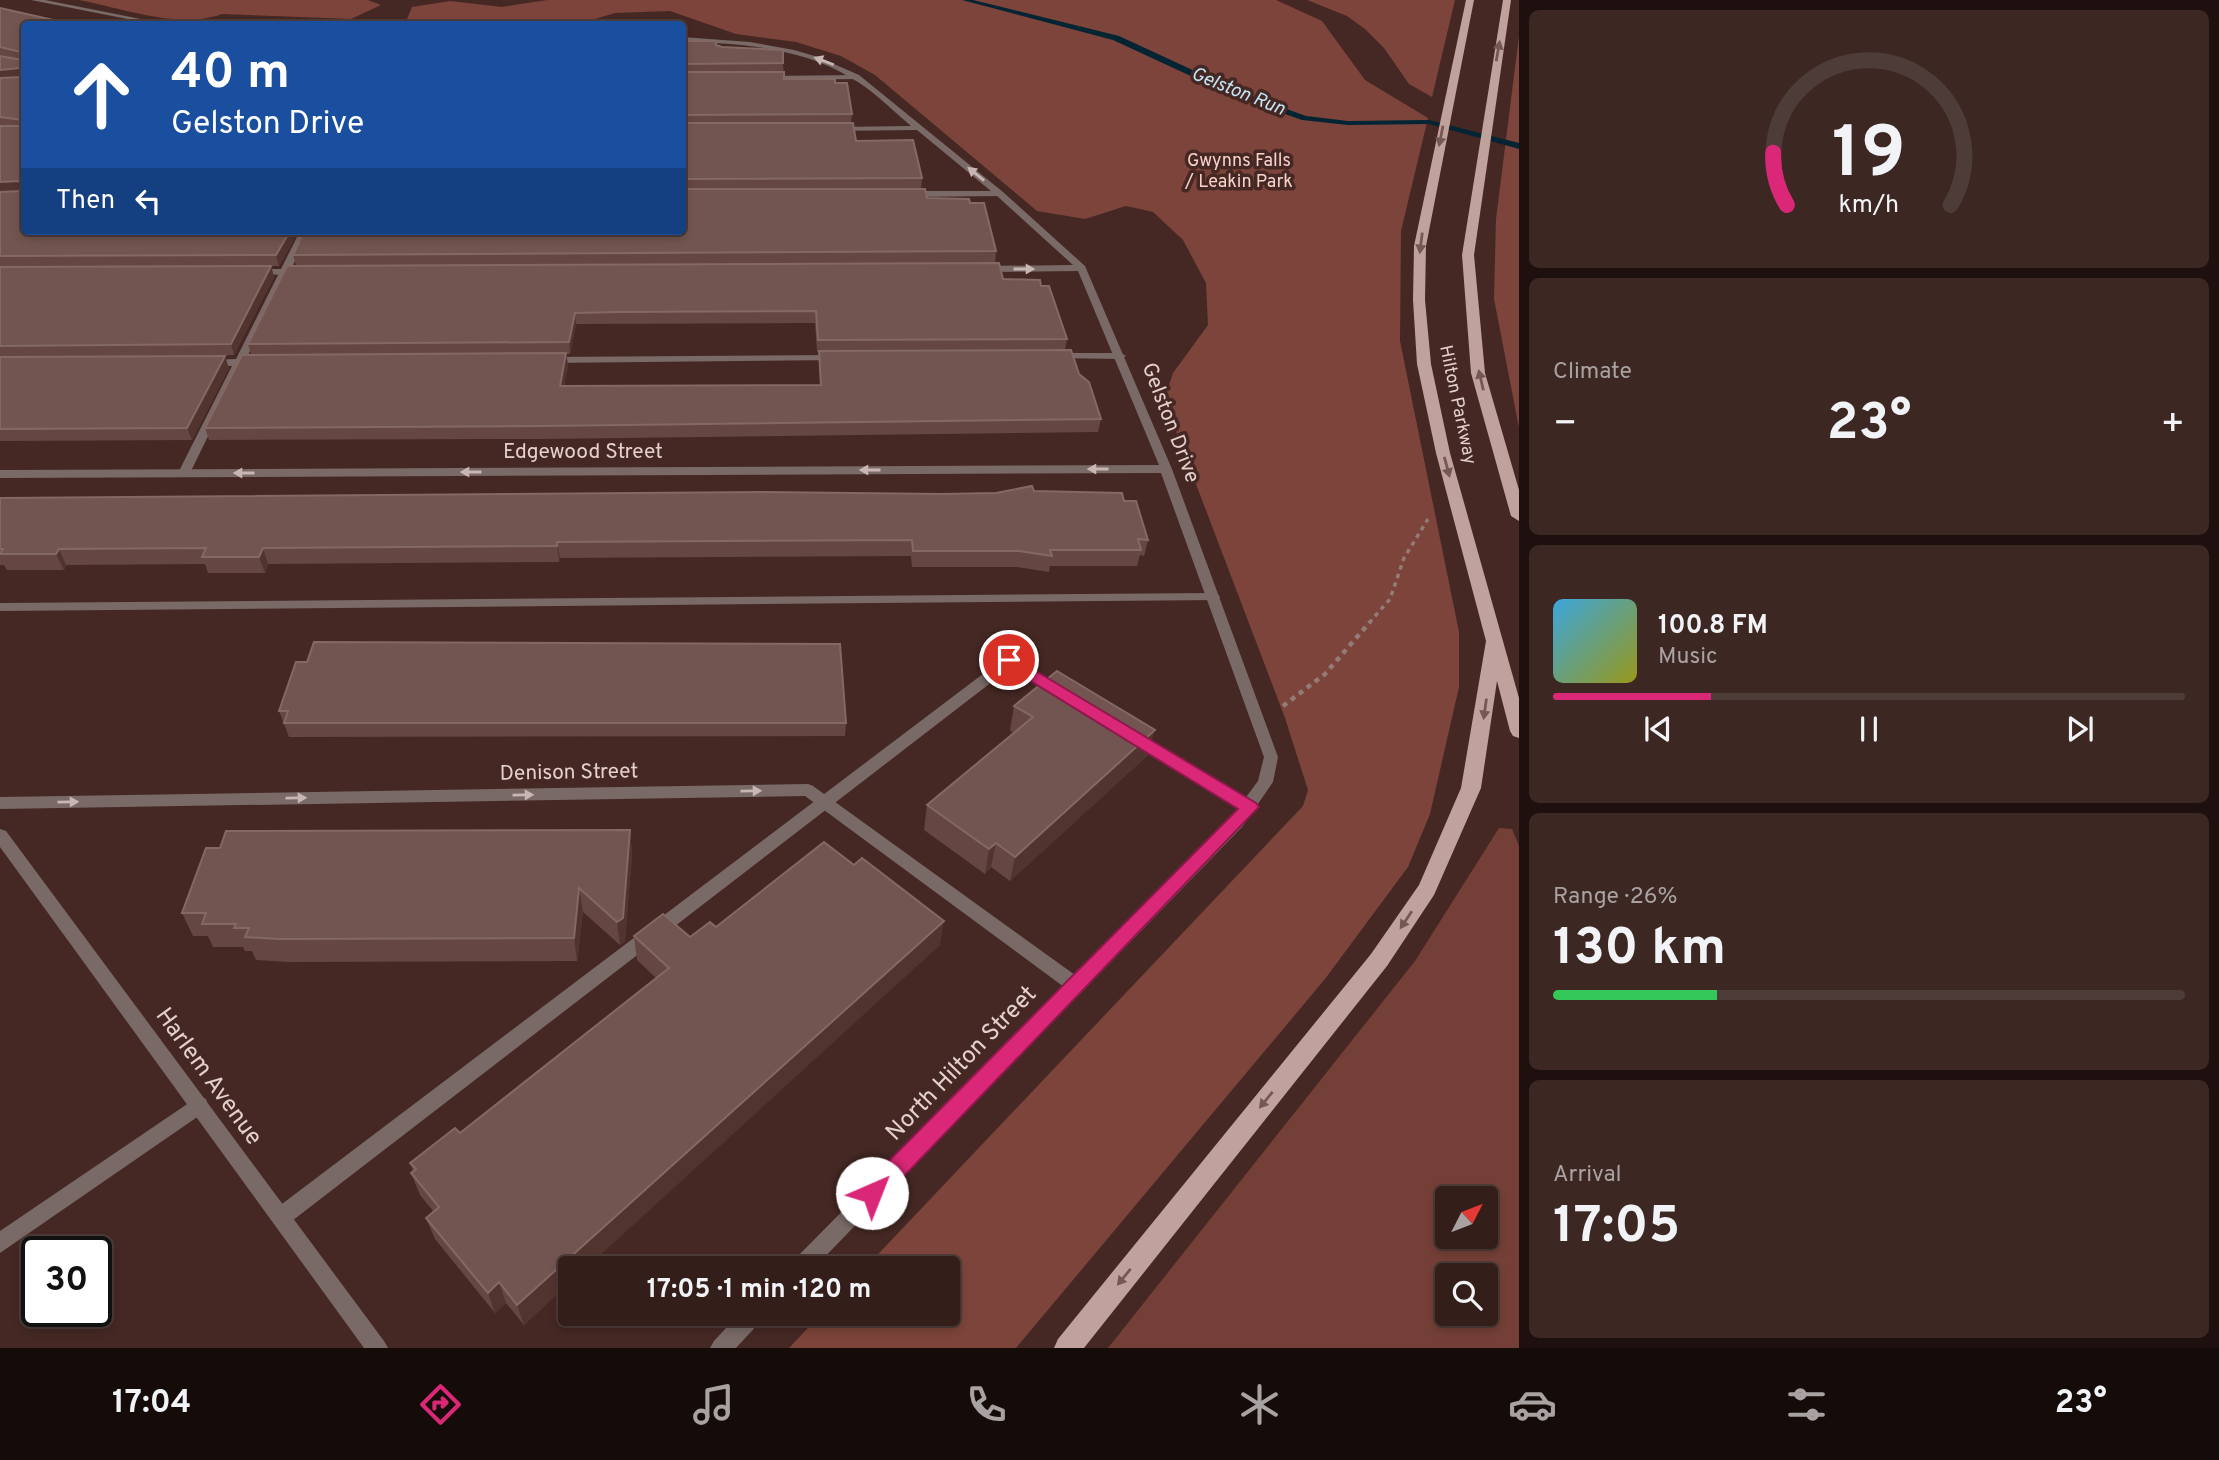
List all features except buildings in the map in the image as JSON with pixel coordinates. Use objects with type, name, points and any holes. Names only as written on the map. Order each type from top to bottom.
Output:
[{"type":"main road","name":"Hilton Parkway","points":[[1470,0],[1420,246],[1419,300],[1424,365],[1443,453],[1519,731]]},
{"type":"main road","name":"Hilton Parkway","points":[[1507,0],[1468,255],[1478,373],[1519,516]]},
{"type":"main road","points":[[1067,1348],[1378,960],[1427,889],[1471,788],[1494,642]]},
{"type":"street","points":[[34,0],[146,21]]},
{"type":"street","name":"Gelston Drive","points":[[686,39],[739,42],[792,51],[835,65],[856,77],[1000,194],[1082,268],[1121,356],[1166,469],[1271,757],[1265,782],[1250,807],[1075,985]]},
{"type":"street","points":[[762,78],[856,77]]},
{"type":"street","points":[[822,129],[919,128]]},
{"type":"street","points":[[890,194],[1000,194]]},
{"type":"street","points":[[184,473],[303,235]]},
{"type":"street","points":[[970,269],[1082,268]]},
{"type":"street","points":[[244,272],[313,272]]},
{"type":"street","points":[[1038,356],[1121,356]]},
{"type":"street","points":[[541,360],[845,358]]},
{"type":"street","points":[[195,363],[265,362]]},
{"type":"street","name":"Edgewood Street","points":[[0,474],[1166,469]]},
{"type":"street","points":[[0,607],[1213,597]]},
{"type":"street","points":[[281,1217],[1009,660],[1078,702]]},
{"type":"street","points":[[1124,730],[1250,807]]},
{"type":"street","name":"Denison Street","points":[[0,803],[808,790],[1075,985]]},
{"type":"street","name":"Harlem Avenue","points":[[0,835],[377,1348]]},
{"type":"street","name":"North Hilton Street","points":[[812,1256],[1075,985]]},
{"type":"street","points":[[0,1243],[199,1105]]},
{"type":"street","points":[[722,1348],[743,1326]]},
{"type":"path","points":[[1255,713],[1286,705],[1325,674],[1353,643],[1390,599],[1404,558],[1428,519]]},
{"type":"shaded area","points":[[1499,828],[1512,829],[1519,846],[1519,1348],[1108,1348],[1415,961]]},
{"type":"green space","points":[[79,0],[368,0],[381,5],[351,19],[222,14],[188,20],[150,16]]},
{"type":"green space","name":"Gwynns Falls / Leakin Park","points":[[547,0],[1276,0],[1322,21],[1365,80],[1428,118],[1401,231],[1400,341],[1459,632],[1459,687],[1430,814],[1408,867],[1325,979],[1016,1348],[789,1348],[810,1326],[960,1326],[960,1256],[876,1256],[1303,806],[1308,790],[1285,718],[1164,400],[1173,373],[1208,325],[1206,283],[1183,240],[1153,212],[1126,206],[1085,219],[1037,211],[875,75],[841,56],[796,42],[736,34],[670,11],[615,13],[588,21],[406,21],[412,7],[450,1],[502,7]]},
{"type":"green space","points":[[1307,0],[1455,0],[1432,97],[1409,84],[1384,48],[1365,29],[1347,16]]},
{"type":"green space","points":[[1519,36],[1519,428],[1494,299],[1496,219]]},
{"type":"waterway","name":"Gelston Run","points":[[965,0],[1116,38],[1237,94],[1305,118],[1348,123],[1429,122],[1519,146]]},
{"type":"route","points":[[872,1193],[1250,807],[1009,660]]}]
